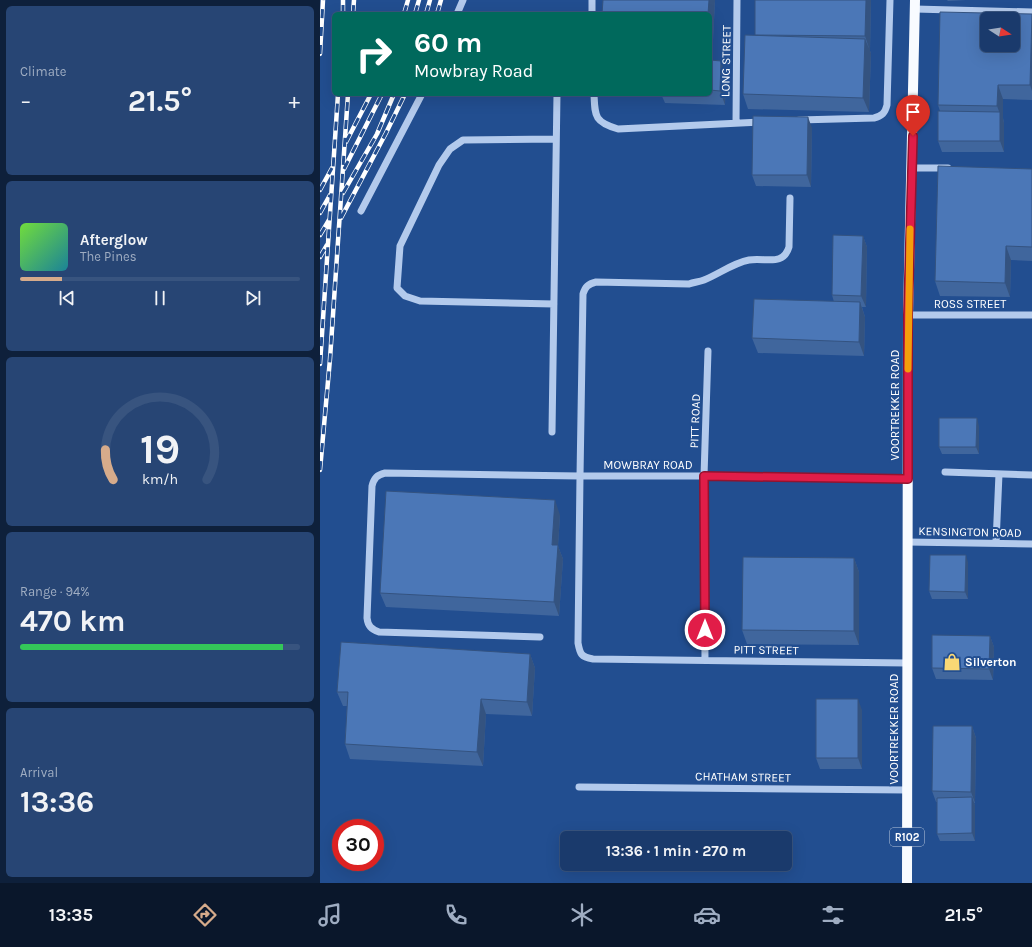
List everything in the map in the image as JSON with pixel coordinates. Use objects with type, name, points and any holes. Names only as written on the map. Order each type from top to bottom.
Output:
[{"type":"main road","name":"VOORTREKKER ROAD","points":[[906,883],[908,315],[915,5]]},
{"type":"street","points":[[458,12],[463,0]]},
{"type":"street","points":[[592,0],[592,12]]},
{"type":"street","name":"LONG STREET","points":[[736,123],[737,0]]},
{"type":"street","points":[[790,121],[874,118],[881,116],[885,112],[887,105],[890,0]]},
{"type":"street","points":[[915,5],[1032,12]]},
{"type":"street","points":[[361,211],[421,96]]},
{"type":"street","points":[[552,432],[558,96]]},
{"type":"street","points":[[594,96],[595,114],[599,120],[607,126],[618,129],[767,122]]},
{"type":"street","points":[[554,304],[420,301],[404,296],[397,288],[400,246],[440,165],[450,149],[463,140],[556,139]]},
{"type":"street","points":[[912,168],[956,168]]},
{"type":"street","points":[[580,476],[583,294],[585,288],[589,283],[596,282],[689,284],[702,281],[741,262],[752,259],[776,260],[782,258],[787,254],[789,247],[790,198]]},
{"type":"street","name":"ROSS STREET","points":[[908,315],[1032,315]]},
{"type":"street","name":"PITT ROAD","points":[[705,660],[704,476],[708,351]]},
{"type":"street","points":[[945,472],[1032,475]]},
{"type":"street","points":[[996,543],[998,474]]},
{"type":"street","name":"MOWBRAY ROAD","points":[[540,637],[379,632],[373,630],[368,625],[367,618],[372,486],[378,475],[704,476],[908,479]]},
{"type":"street","name":"PITT STREET","points":[[580,476],[578,643],[580,652],[586,658],[907,663]]},
{"type":"street","name":"KENSINGTON ROAD","points":[[907,542],[1032,544]]},
{"type":"street","name":"CHATHAM STREET","points":[[579,787],[907,790]]},
{"type":"building","points":[[603,0],[709,0],[708,12],[602,12]]},
{"type":"building","points":[[755,0],[866,0],[865,36],[755,35]]},
{"type":"building","points":[[940,12],[980,13],[980,52],[1020,52],[1020,14],[1032,14],[1030,85],[998,85],[997,106],[938,105]]},
{"type":"building","points":[[745,35],[865,39],[863,98],[743,94]]},
{"type":"building","points":[[712,60],[721,61],[720,91],[712,90]]},
{"type":"building","points":[[938,111],[1000,112],[1000,141],[938,141]]},
{"type":"building","points":[[753,116],[808,117],[807,175],[752,175]]},
{"type":"building","points":[[938,166],[1032,169],[1032,247],[1006,246],[1005,283],[935,281]]},
{"type":"building","points":[[833,235],[863,236],[861,296],[832,295]]},
{"type":"building","points":[[754,299],[860,302],[859,342],[752,338]]},
{"type":"building","points":[[939,418],[977,418],[976,447],[939,447]]},
{"type":"building","points":[[386,491],[555,500],[552,545],[558,545],[554,602],[380,593]]},
{"type":"building","points":[[930,555],[966,555],[965,592],[929,591]]},
{"type":"building","points":[[743,557],[854,558],[854,631],[742,630]]},
{"type":"building","points":[[932,635],[990,636],[989,669],[932,668]]},
{"type":"building","points":[[341,642],[530,654],[527,702],[481,699],[477,752],[345,744],[348,692],[337,692]]},
{"type":"building","points":[[816,699],[858,699],[858,758],[816,758]]},
{"type":"building","points":[[933,726],[972,726],[971,792],[932,791]]},
{"type":"building","points":[[972,797],[972,833],[937,834],[937,798]]},
{"type":"railway","points":[[320,54],[323,0]]},
{"type":"railway","points":[[343,0],[343,12]]},
{"type":"railway","points":[[353,12],[354,0]]},
{"type":"railway","points":[[405,12],[408,0]]},
{"type":"railway","points":[[416,12],[419,0]]},
{"type":"railway","points":[[427,12],[430,0]]},
{"type":"railway","points":[[438,12],[441,0]]},
{"type":"railway","points":[[320,364],[338,96]]},
{"type":"railway","points":[[320,470],[330,359],[348,96]]},
{"type":"railway","points":[[346,142],[370,96]]},
{"type":"railway","points":[[344,169],[381,96]]},
{"type":"railway","points":[[343,193],[377,134],[393,96]]},
{"type":"railway","points":[[341,218],[404,96]]},
{"type":"railway","points":[[320,190],[332,168]]},
{"type":"railway","points":[[320,213],[330,195]]},
{"type":"railway","points":[[320,235],[329,220]]},
{"type":"railway","points":[[320,257],[327,245]]},
{"type":"slow traffic","points":[[908,369],[910,229]]},
{"type":"place","name":"Silverton","points":[[952,662]]},
{"type":"route","points":[[705,630],[704,476],[908,479],[908,315],[913,136]]}]
